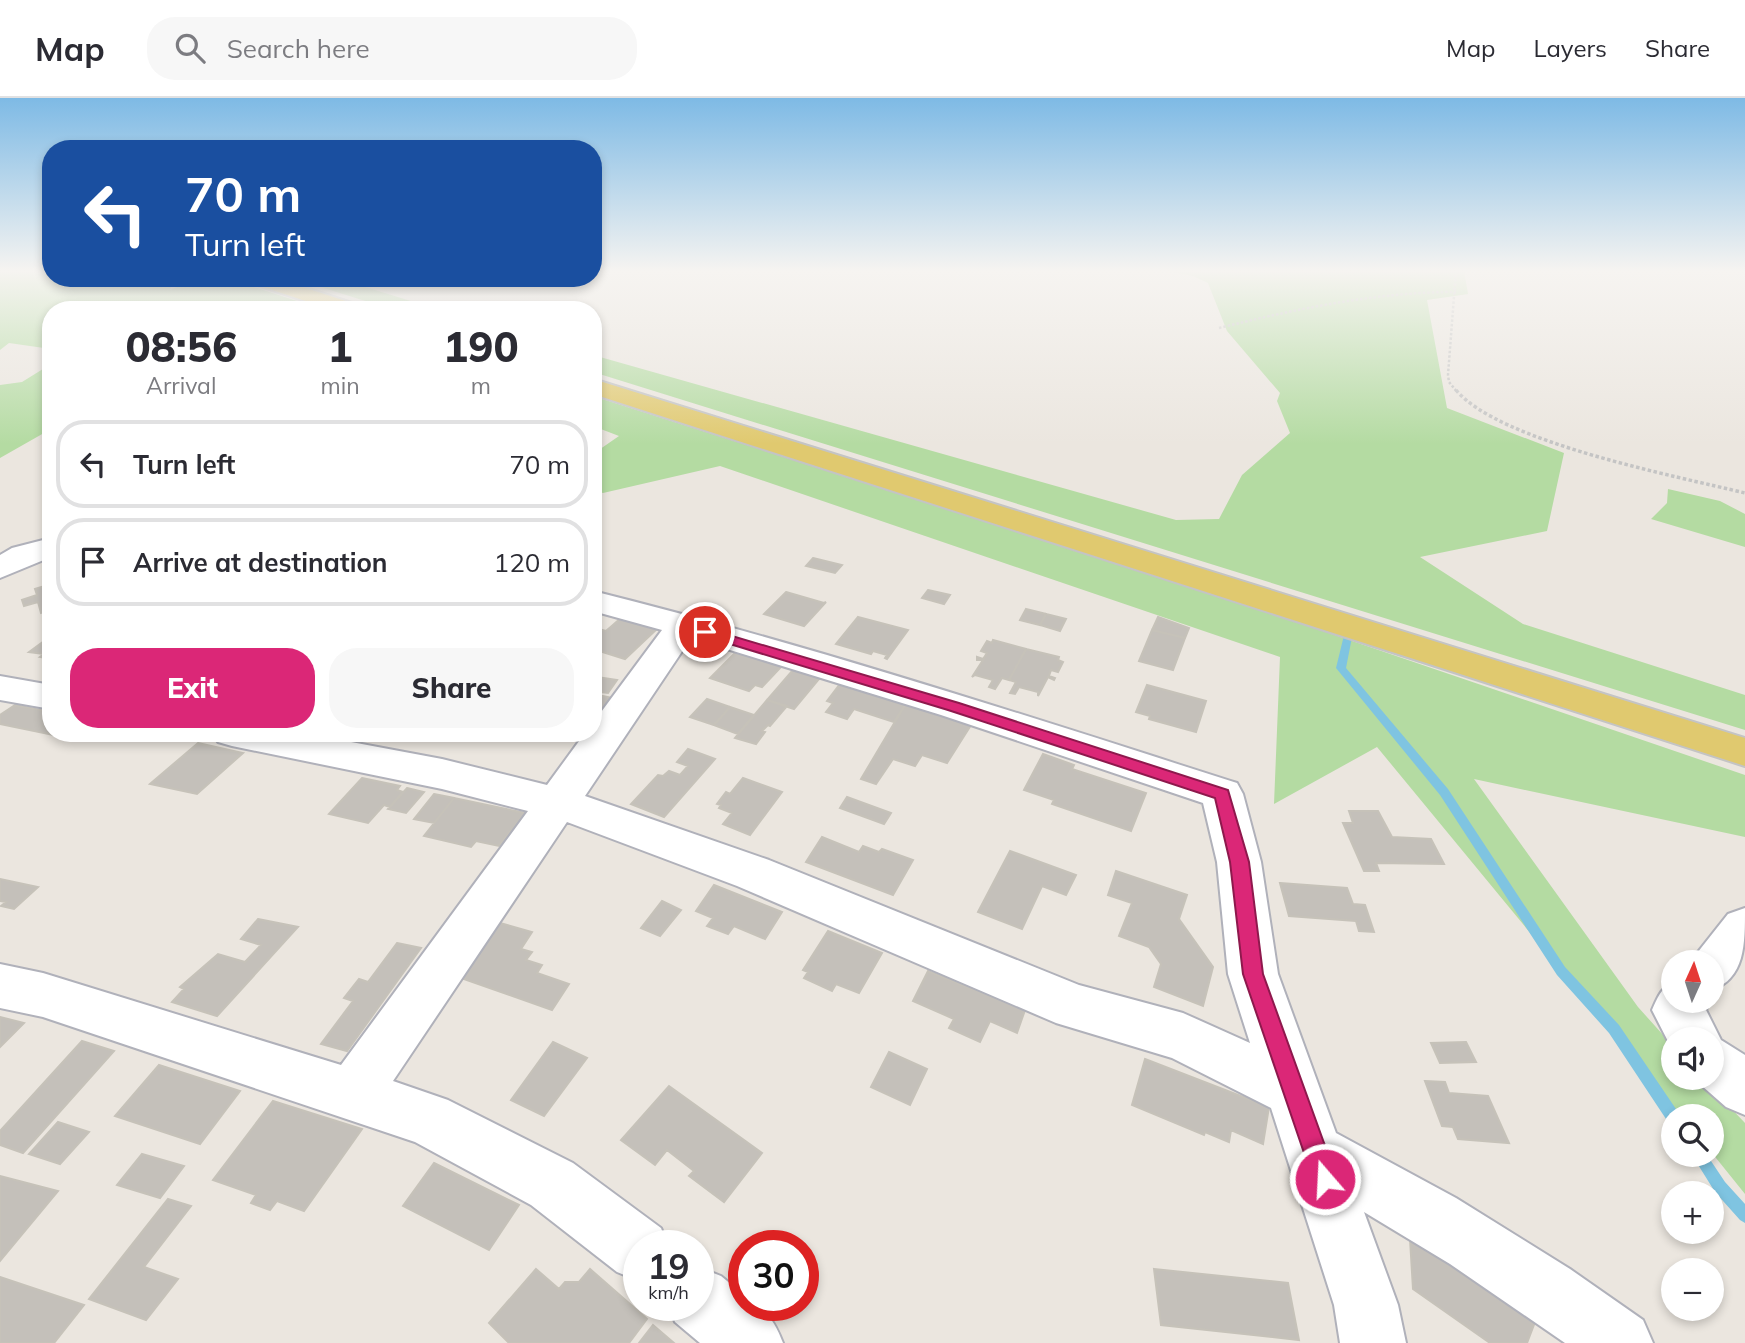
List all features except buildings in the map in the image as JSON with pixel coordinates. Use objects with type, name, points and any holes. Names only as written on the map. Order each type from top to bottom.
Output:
[{"type":"main road","points":[[602,389],[1745,752]]},
{"type":"street","points":[[0,568],[23,555],[42,550]]},
{"type":"street","points":[[602,603],[954,706],[1222,794],[1239,862],[1253,974],[1317,1154],[1366,1305],[1373,1343]]},
{"type":"street","points":[[602,739],[683,625]]},
{"type":"street","points":[[0,688],[42,695]]},
{"type":"street","points":[[278,742],[442,774],[556,803],[625,825],[753,873],[1074,1007],[1182,1038],[1293,1091]]},
{"type":"street","points":[[352,1094],[600,742]]},
{"type":"street","points":[[1724,954],[1745,928]]},
{"type":"street","points":[[0,986],[43,995],[428,1119],[552,1184],[623,1238]]},
{"type":"street","points":[[1724,1071],[1745,1089]]},
{"type":"street","points":[[1317,1154],[1391,1193],[1550,1292],[1620,1343]]},
{"type":"street","points":[[714,1313],[750,1343]]},
{"type":"path","points":[[1453,328],[1448,381],[1463,402],[1487,416],[1530,436],[1745,494]]},
{"type":"green space","points":[[0,328],[42,328],[42,348],[9,343],[0,350]]},
{"type":"green space","points":[[1226,328],[1432,328],[1447,408],[1564,453],[1547,531],[1420,557],[1523,624],[1745,695],[1745,730],[602,375],[602,358],[1176,520],[1219,519],[1242,475],[1290,433],[1277,401],[1280,393]]},
{"type":"green space","points":[[42,370],[42,434],[0,458],[0,385],[22,382]]},
{"type":"green space","points":[[602,399],[1232,600],[1745,775],[1745,837],[1474,779],[1638,1007],[1661,1033],[1661,1090],[1713,1090],[1745,1123],[1745,1194],[1723,1167],[1724,1104],[1671,1104],[1377,747],[1274,804],[1280,657],[720,466],[602,493],[602,448],[619,436],[602,429]]},
{"type":"green space","points":[[1668,489],[1720,501],[1745,514],[1745,547],[1651,519],[1667,503]]},
{"type":"waterway","points":[[1350,627],[1341,668],[1444,792],[1561,971],[1614,1029],[1664,1104]]},
{"type":"waterway","points":[[1707,1167],[1720,1187],[1745,1215]]},
{"type":"route","points":[[705,632],[954,706],[1222,794],[1239,862],[1253,974],[1325,1179]]}]
